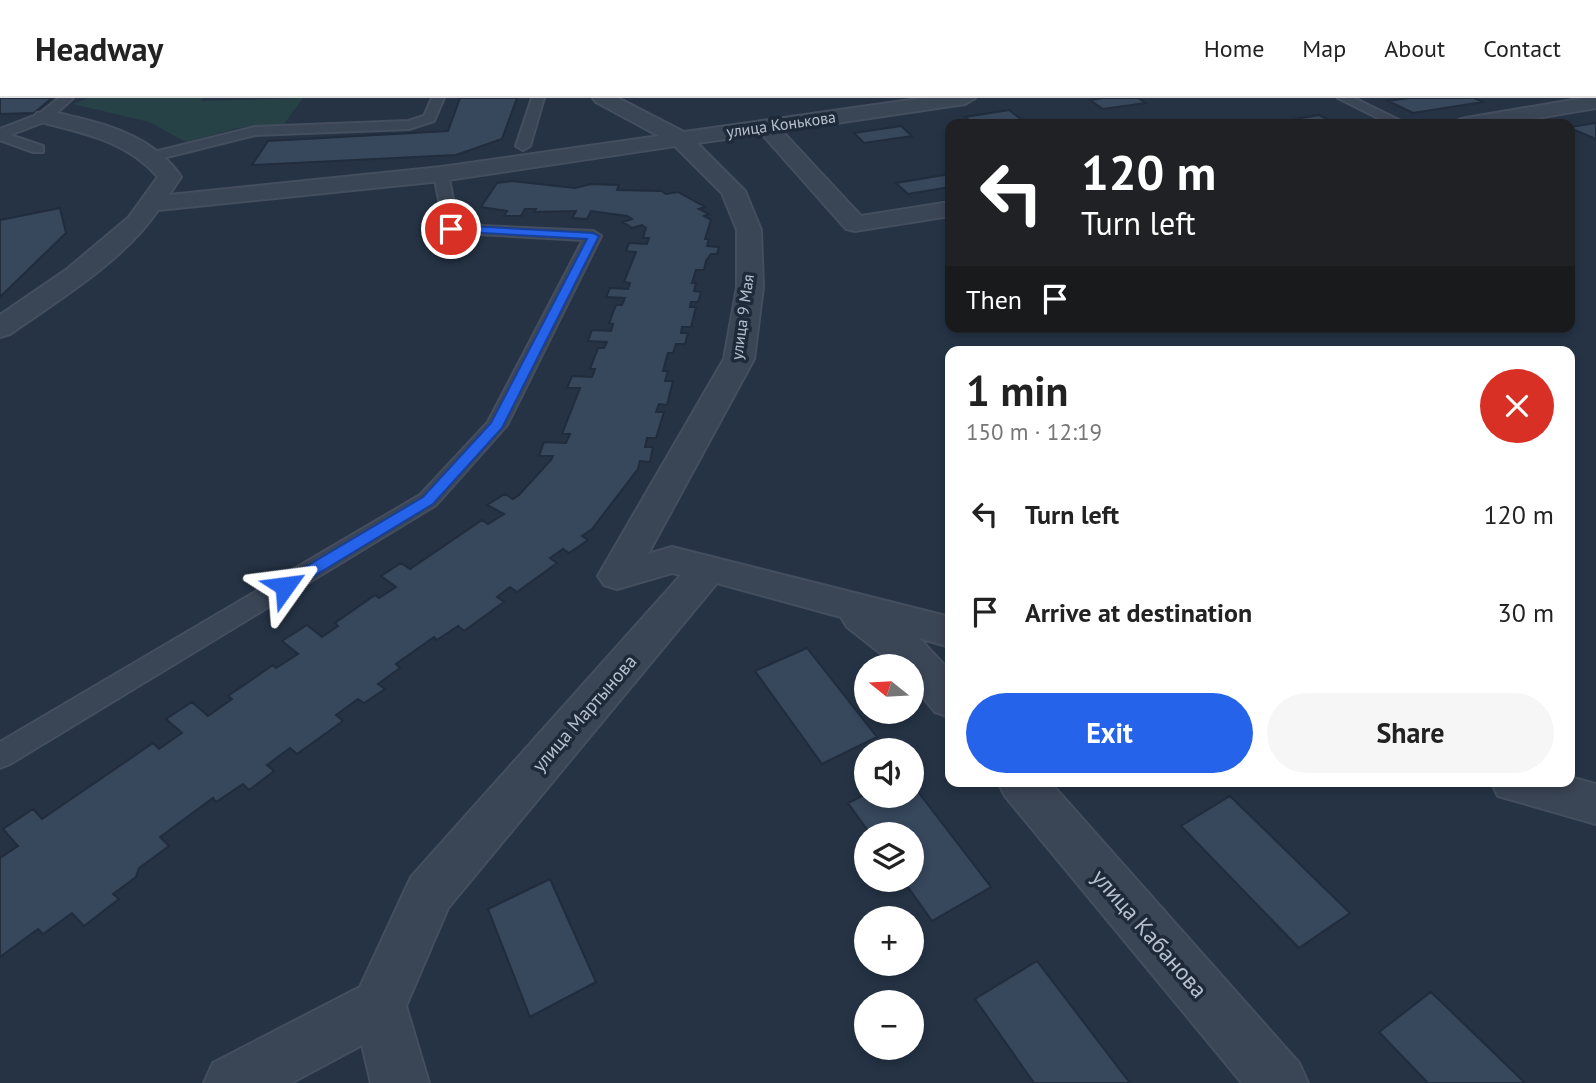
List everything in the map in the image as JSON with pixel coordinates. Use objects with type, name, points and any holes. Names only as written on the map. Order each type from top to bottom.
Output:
[{"type":"street","name":"улица 9 Мая","points":[[603,98],[679,138],[733,191],[749,230],[750,287],[739,359],[617,576],[690,564]]},
{"type":"street","name":"улица Конькова","points":[[151,204],[441,174],[965,98]]},
{"type":"street","points":[[1496,119],[1596,102]]},
{"type":"street","points":[[0,328],[75,276],[138,222],[170,177],[151,157],[131,143],[109,133],[44,117]]},
{"type":"street","points":[[766,125],[855,224],[945,210]]},
{"type":"street","points":[[690,564],[945,631]]},
{"type":"street","name":"улица Мартынова","points":[[379,1006],[429,893],[690,564]]},
{"type":"street","points":[[842,604],[910,653],[945,694]]},
{"type":"street","name":"улица Кабанова","points":[[1025,787],[1279,1083]]},
{"type":"street","points":[[1533,787],[1596,804]]},
{"type":"street","points":[[233,1083],[379,1006],[400,1083]]},
{"type":"lane","points":[[0,134],[44,117],[67,98]]},
{"type":"lane","points":[[151,157],[255,131],[409,125],[429,118],[438,98]]},
{"type":"lane","points":[[523,146],[538,98]]},
{"type":"lane","points":[[1344,98],[1389,119]]},
{"type":"lane","points":[[0,134],[9,140],[38,149]]},
{"type":"lane","points":[[0,756],[428,500],[497,425],[593,236],[451,229],[441,174]]},
{"type":"green space","points":[[88,98],[203,98],[202,101],[303,98],[284,124],[238,128],[186,142],[149,122],[73,104]]},
{"type":"building","points":[[0,98],[52,98],[34,113],[0,114]]},
{"type":"building","points":[[460,98],[517,98],[502,139],[456,155],[252,165],[268,141],[448,131]]},
{"type":"building","points":[[1138,98],[1146,103],[1103,109],[1090,100]]},
{"type":"building","points":[[1409,98],[1474,98],[1483,102],[1413,113],[1388,101]]},
{"type":"building","points":[[1009,110],[1021,119],[968,119],[965,117]]},
{"type":"building","points":[[1319,115],[1327,119],[1295,119]]},
{"type":"building","points":[[1596,123],[1596,139],[1575,130],[1575,126]]},
{"type":"building","points":[[901,126],[912,136],[864,143],[854,133]]},
{"type":"building","points":[[945,175],[945,188],[908,194],[896,183]]},
{"type":"building","points":[[512,181],[575,188],[591,184],[619,185],[617,190],[661,191],[666,194],[678,192],[705,207],[699,209],[709,214],[704,216],[711,220],[705,239],[709,239],[707,246],[719,247],[717,254],[711,254],[706,261],[704,270],[696,270],[692,283],[696,283],[694,291],[701,292],[698,302],[691,302],[690,307],[696,307],[691,327],[682,327],[681,333],[688,333],[685,344],[676,344],[673,353],[668,353],[663,371],[668,371],[665,381],[673,381],[667,405],[659,404],[656,412],[664,412],[656,438],[647,438],[645,447],[653,447],[650,462],[640,461],[638,469],[592,529],[582,536],[588,540],[569,553],[563,549],[550,558],[557,563],[517,592],[510,587],[497,597],[504,602],[464,631],[458,626],[437,640],[434,637],[396,664],[400,668],[378,684],[385,689],[364,703],[358,699],[336,715],[343,721],[297,754],[290,748],[267,765],[274,771],[249,790],[243,784],[216,802],[213,798],[160,837],[169,846],[139,868],[136,877],[113,894],[119,899],[84,926],[72,913],[43,934],[38,929],[0,957],[0,858],[18,846],[3,829],[33,809],[42,819],[153,743],[159,749],[182,733],[166,719],[192,702],[208,716],[232,699],[228,696],[273,665],[276,668],[298,654],[282,641],[307,625],[322,637],[338,626],[335,623],[375,595],[379,598],[396,587],[381,576],[401,563],[410,569],[482,520],[488,524],[504,514],[487,505],[505,494],[513,499],[519,495],[551,460],[553,456],[539,456],[544,442],[566,443],[570,434],[562,434],[580,388],[567,388],[572,376],[592,377],[595,369],[590,369],[598,348],[604,348],[607,342],[588,341],[592,330],[611,331],[613,324],[609,323],[616,305],[622,305],[625,298],[606,297],[610,288],[628,289],[630,283],[624,282],[636,252],[626,251],[629,243],[647,244],[649,238],[643,238],[646,228],[642,225],[632,228],[623,222],[632,219],[627,216],[591,211],[587,219],[572,218],[576,211],[534,212],[536,209],[525,209],[521,216],[504,216],[507,211],[481,207],[497,183]]},
{"type":"building","points":[[60,208],[66,233],[0,297],[0,220]]},
{"type":"building","points":[[807,648],[854,708],[854,724],[867,724],[877,737],[854,738],[854,748],[822,764],[755,671]]},
{"type":"building","points":[[1230,796],[1350,913],[1299,948],[1181,826]]},
{"type":"building","points":[[854,800],[854,808],[924,808],[924,800],[991,887],[932,921],[924,906],[911,892],[924,892],[924,822],[862,822],[848,803]]},
{"type":"building","points":[[550,879],[596,982],[530,1017],[488,909]]},
{"type":"building","points":[[1037,961],[1130,1083],[1034,1083],[975,999]]},
{"type":"building","points":[[1431,992],[1525,1083],[1428,1083],[1379,1032]]},
{"type":"route","points":[[285,586],[428,500],[497,425],[593,236],[451,229]]}]
